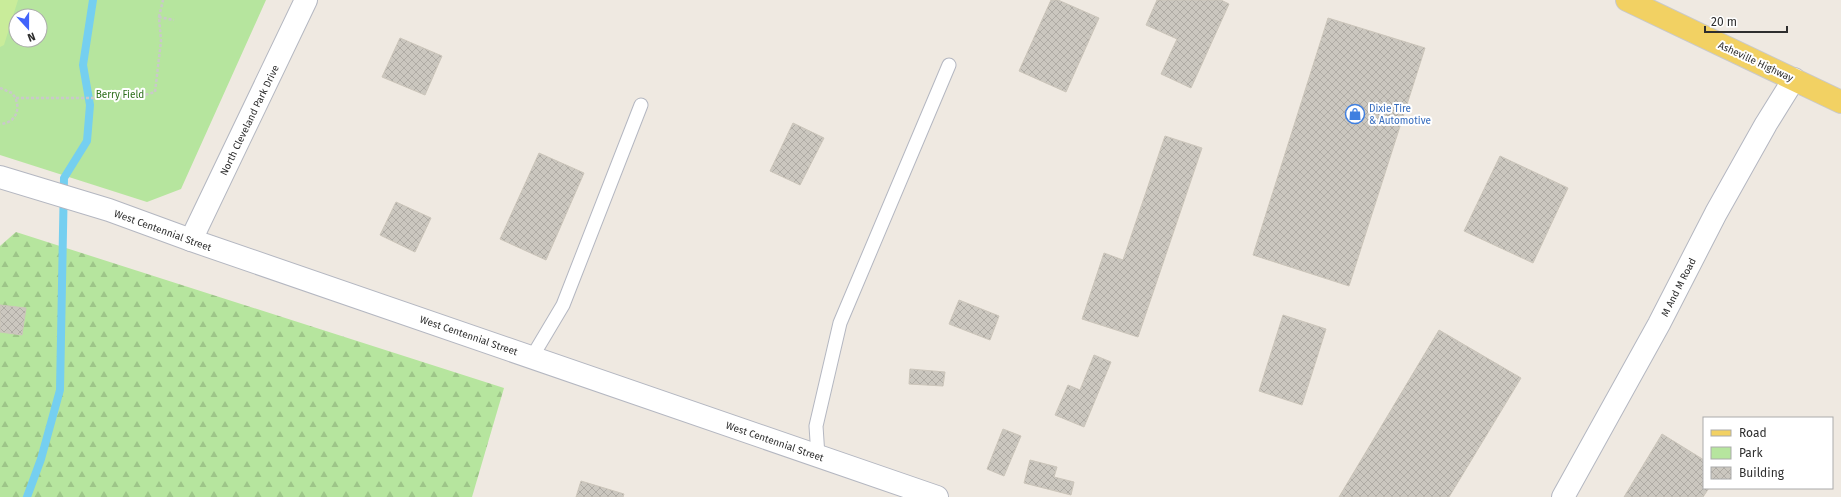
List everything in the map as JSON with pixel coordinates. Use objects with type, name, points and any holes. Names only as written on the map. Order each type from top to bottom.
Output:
[{"type":"main road","name":"Asheville Highway","points":[[1627,0],[1841,102]]},
{"type":"street","name":"North Cleveland Park Drive","points":[[191,240],[306,0]]},
{"type":"street","name":"M And M Road","points":[[1564,497],[1659,324],[1716,213],[1766,124],[1794,79]]},
{"type":"street","name":"West Centennial Street","points":[[0,177],[109,210],[191,240],[937,497]]},
{"type":"lane","points":[[818,456],[816,426],[840,323],[949,65]]},
{"type":"lane","points":[[532,357],[562,305],[641,105]]},
{"type":"path","points":[[16,98],[106,96],[134,98],[155,92],[161,40],[159,17],[163,0]]},
{"type":"path","points":[[159,17],[174,20]]},
{"type":"path","points":[[0,88],[12,93],[16,98],[18,109],[16,114],[8,122],[0,124]]},
{"type":"green space","name":"Berry Field","points":[[0,0],[266,0],[181,189],[147,202],[0,155]]},
{"type":"green space","points":[[0,0],[18,0],[16,8],[8,8],[8,32],[4,45],[0,47]]},
{"type":"green space","points":[[16,232],[504,388],[472,497],[0,497],[0,246]]},
{"type":"building","points":[[1051,0],[1058,0],[1099,18],[1066,92],[1019,71]]},
{"type":"building","points":[[1157,0],[1221,0],[1229,4],[1191,88],[1161,74],[1177,39],[1146,25]]},
{"type":"building","points":[[1328,18],[1425,48],[1349,286],[1253,255]]},
{"type":"building","points":[[400,38],[442,56],[425,95],[382,77]]},
{"type":"building","points":[[793,123],[824,138],[800,185],[770,171]]},
{"type":"building","points":[[1165,136],[1202,148],[1138,337],[1082,319],[1104,253],[1123,260]]},
{"type":"building","points":[[539,153],[584,173],[546,260],[500,239]]},
{"type":"building","points":[[1500,156],[1568,188],[1533,263],[1464,231]]},
{"type":"building","points":[[396,202],[431,218],[415,252],[380,235]]},
{"type":"building","points":[[959,300],[999,316],[990,340],[949,324]]},
{"type":"building","points":[[0,305],[26,308],[22,335],[0,332]]},
{"type":"building","points":[[1283,315],[1326,329],[1302,405],[1259,391]]},
{"type":"building","points":[[1439,330],[1521,378],[1449,497],[1339,497]]},
{"type":"building","points":[[1094,355],[1111,362],[1084,427],[1055,415],[1068,385],[1080,390]]},
{"type":"building","points":[[910,369],[945,372],[943,386],[909,384]]},
{"type":"building","points":[[1003,429],[1021,436],[1004,476],[987,469]]},
{"type":"building","points":[[1662,434],[1703,459],[1703,489],[1708,489],[1703,497],[1624,497]]},
{"type":"building","points":[[1030,460],[1057,467],[1054,477],[1074,482],[1071,495],[1024,483]]},
{"type":"building","points":[[581,481],[624,494],[623,497],[576,497]]},
{"type":"waterway","points":[[27,497],[41,459],[60,390],[64,178],[87,141],[90,105],[83,65],[93,0]]},
{"type":"place","name":"Dixie Tire & Automotive","points":[[1355,114]]}]
